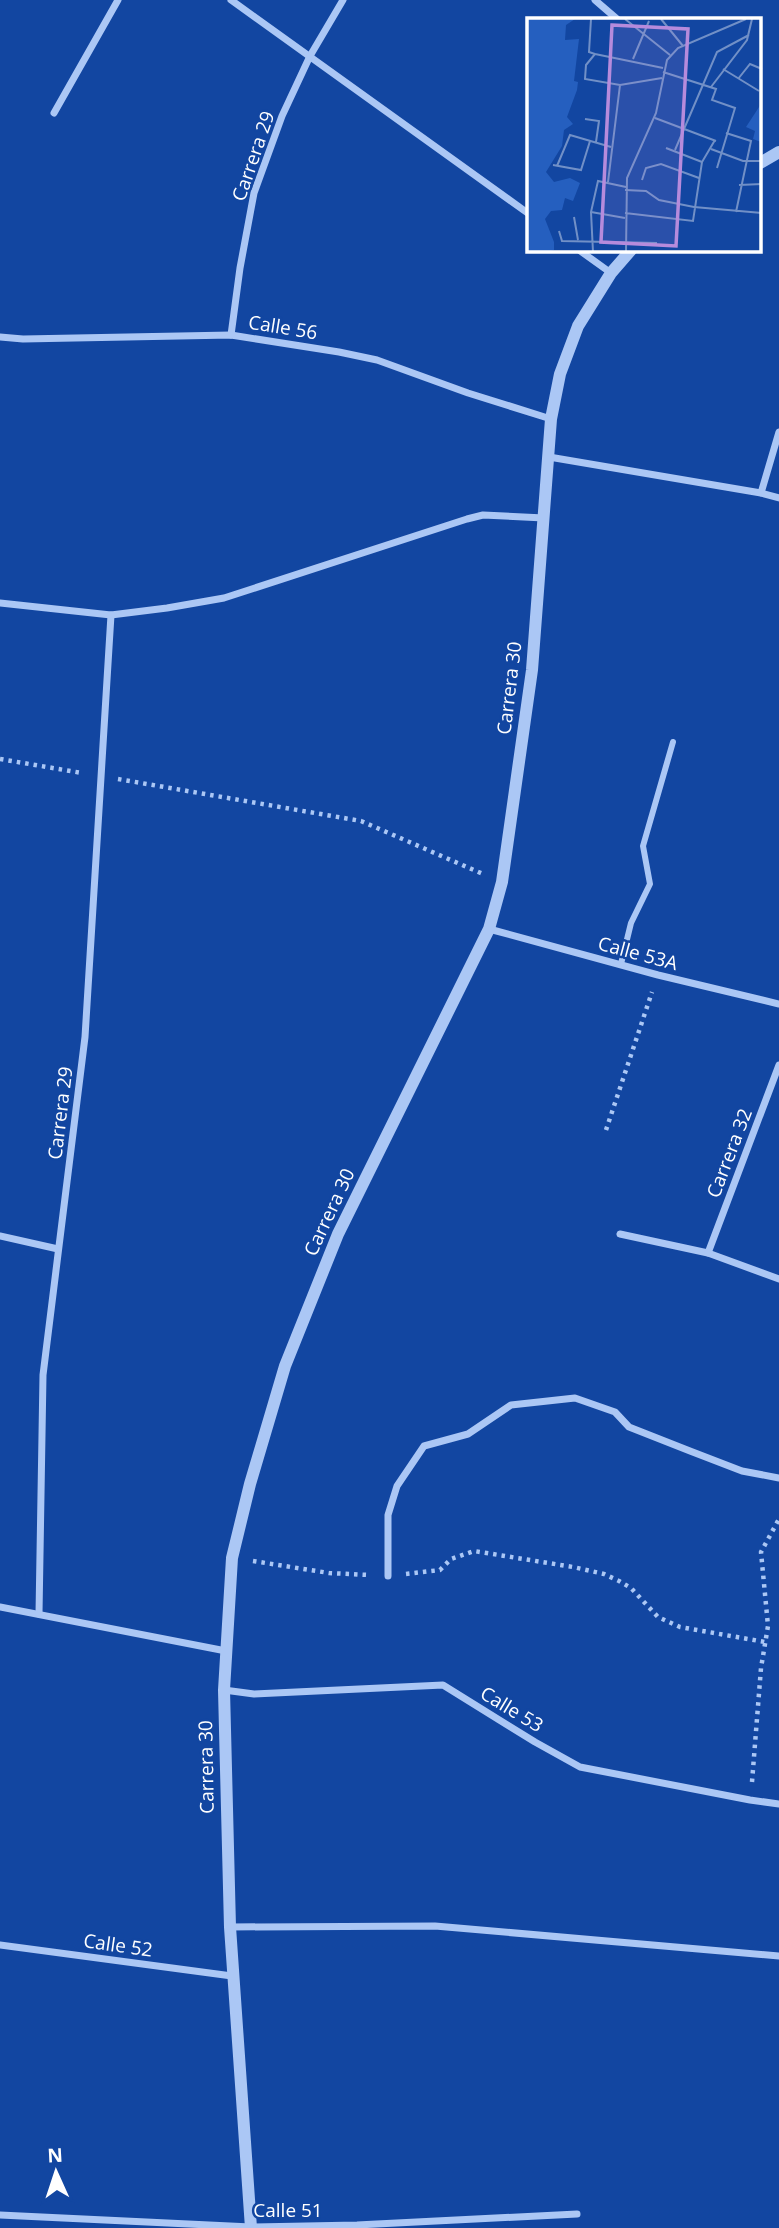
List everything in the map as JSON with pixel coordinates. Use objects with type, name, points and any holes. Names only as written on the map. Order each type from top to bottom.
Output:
[{"type":"street","points":[[54,113],[118,0]]},
{"type":"street","points":[[232,0],[527,213]]},
{"type":"street","name":"Carrera 29","points":[[231,335],[254,193],[282,116],[310,57],[343,0]]},
{"type":"street","points":[[595,0],[616,18]]},
{"type":"street","points":[[762,162],[779,152]]},
{"type":"street","points":[[582,252],[611,273]]},
{"type":"street","name":"Carrera 30","points":[[251,2227],[230,1927],[224,1690],[232,1558],[250,1484],[285,1367],[338,1234],[489,929],[502,882],[532,670],[551,419],[560,374],[578,326],[611,273],[629,252]]},
{"type":"street","name":"Calle 56","points":[[0,337],[23,339],[231,335],[377,360],[551,419]]},
{"type":"street","points":[[761,493],[779,432]]},
{"type":"street","points":[[549,457],[779,498]]},
{"type":"street","points":[[0,603],[111,615],[167,608],[224,598],[483,515],[544,519]]},
{"type":"street","name":"Carrera 29","points":[[39,1614],[43,1375],[85,1037],[111,615]]},
{"type":"street","points":[[621,964],[631,923],[650,884],[643,846],[673,742]]},
{"type":"street","name":"Calle 53A","points":[[489,929],[658,975],[779,1004]]},
{"type":"street","name":"Carrera 32","points":[[708,1253],[779,1065]]},
{"type":"street","points":[[620,1234],[708,1253],[779,1279]]},
{"type":"street","points":[[0,1236],[58,1249]]},
{"type":"street","points":[[388,1576],[388,1515],[397,1486],[424,1446],[468,1434],[511,1405],[575,1398],[615,1412],[629,1427],[690,1451],[742,1471],[779,1478]]},
{"type":"street","points":[[0,1607],[226,1651]]},
{"type":"street","name":"Calle 53","points":[[224,1690],[254,1693],[443,1685],[580,1767],[779,1804]]},
{"type":"street","points":[[230,1927],[435,1926],[779,1956]]},
{"type":"street","name":"Calle 52","points":[[0,1945],[232,1976]]},
{"type":"street","name":"Calle 51","points":[[0,2215],[251,2227],[357,2225],[577,2214]]},
{"type":"path","points":[[0,759],[361,821],[502,882]]},
{"type":"path","points":[[606,1130],[658,975]]},
{"type":"path","points":[[750,1800],[768,1626],[761,1552],[779,1519]]},
{"type":"path","points":[[232,1558],[329,1573],[388,1576],[440,1570],[451,1559],[474,1551],[534,1560],[604,1574],[619,1580],[631,1588],[658,1617],[680,1627],[765,1642]]}]
